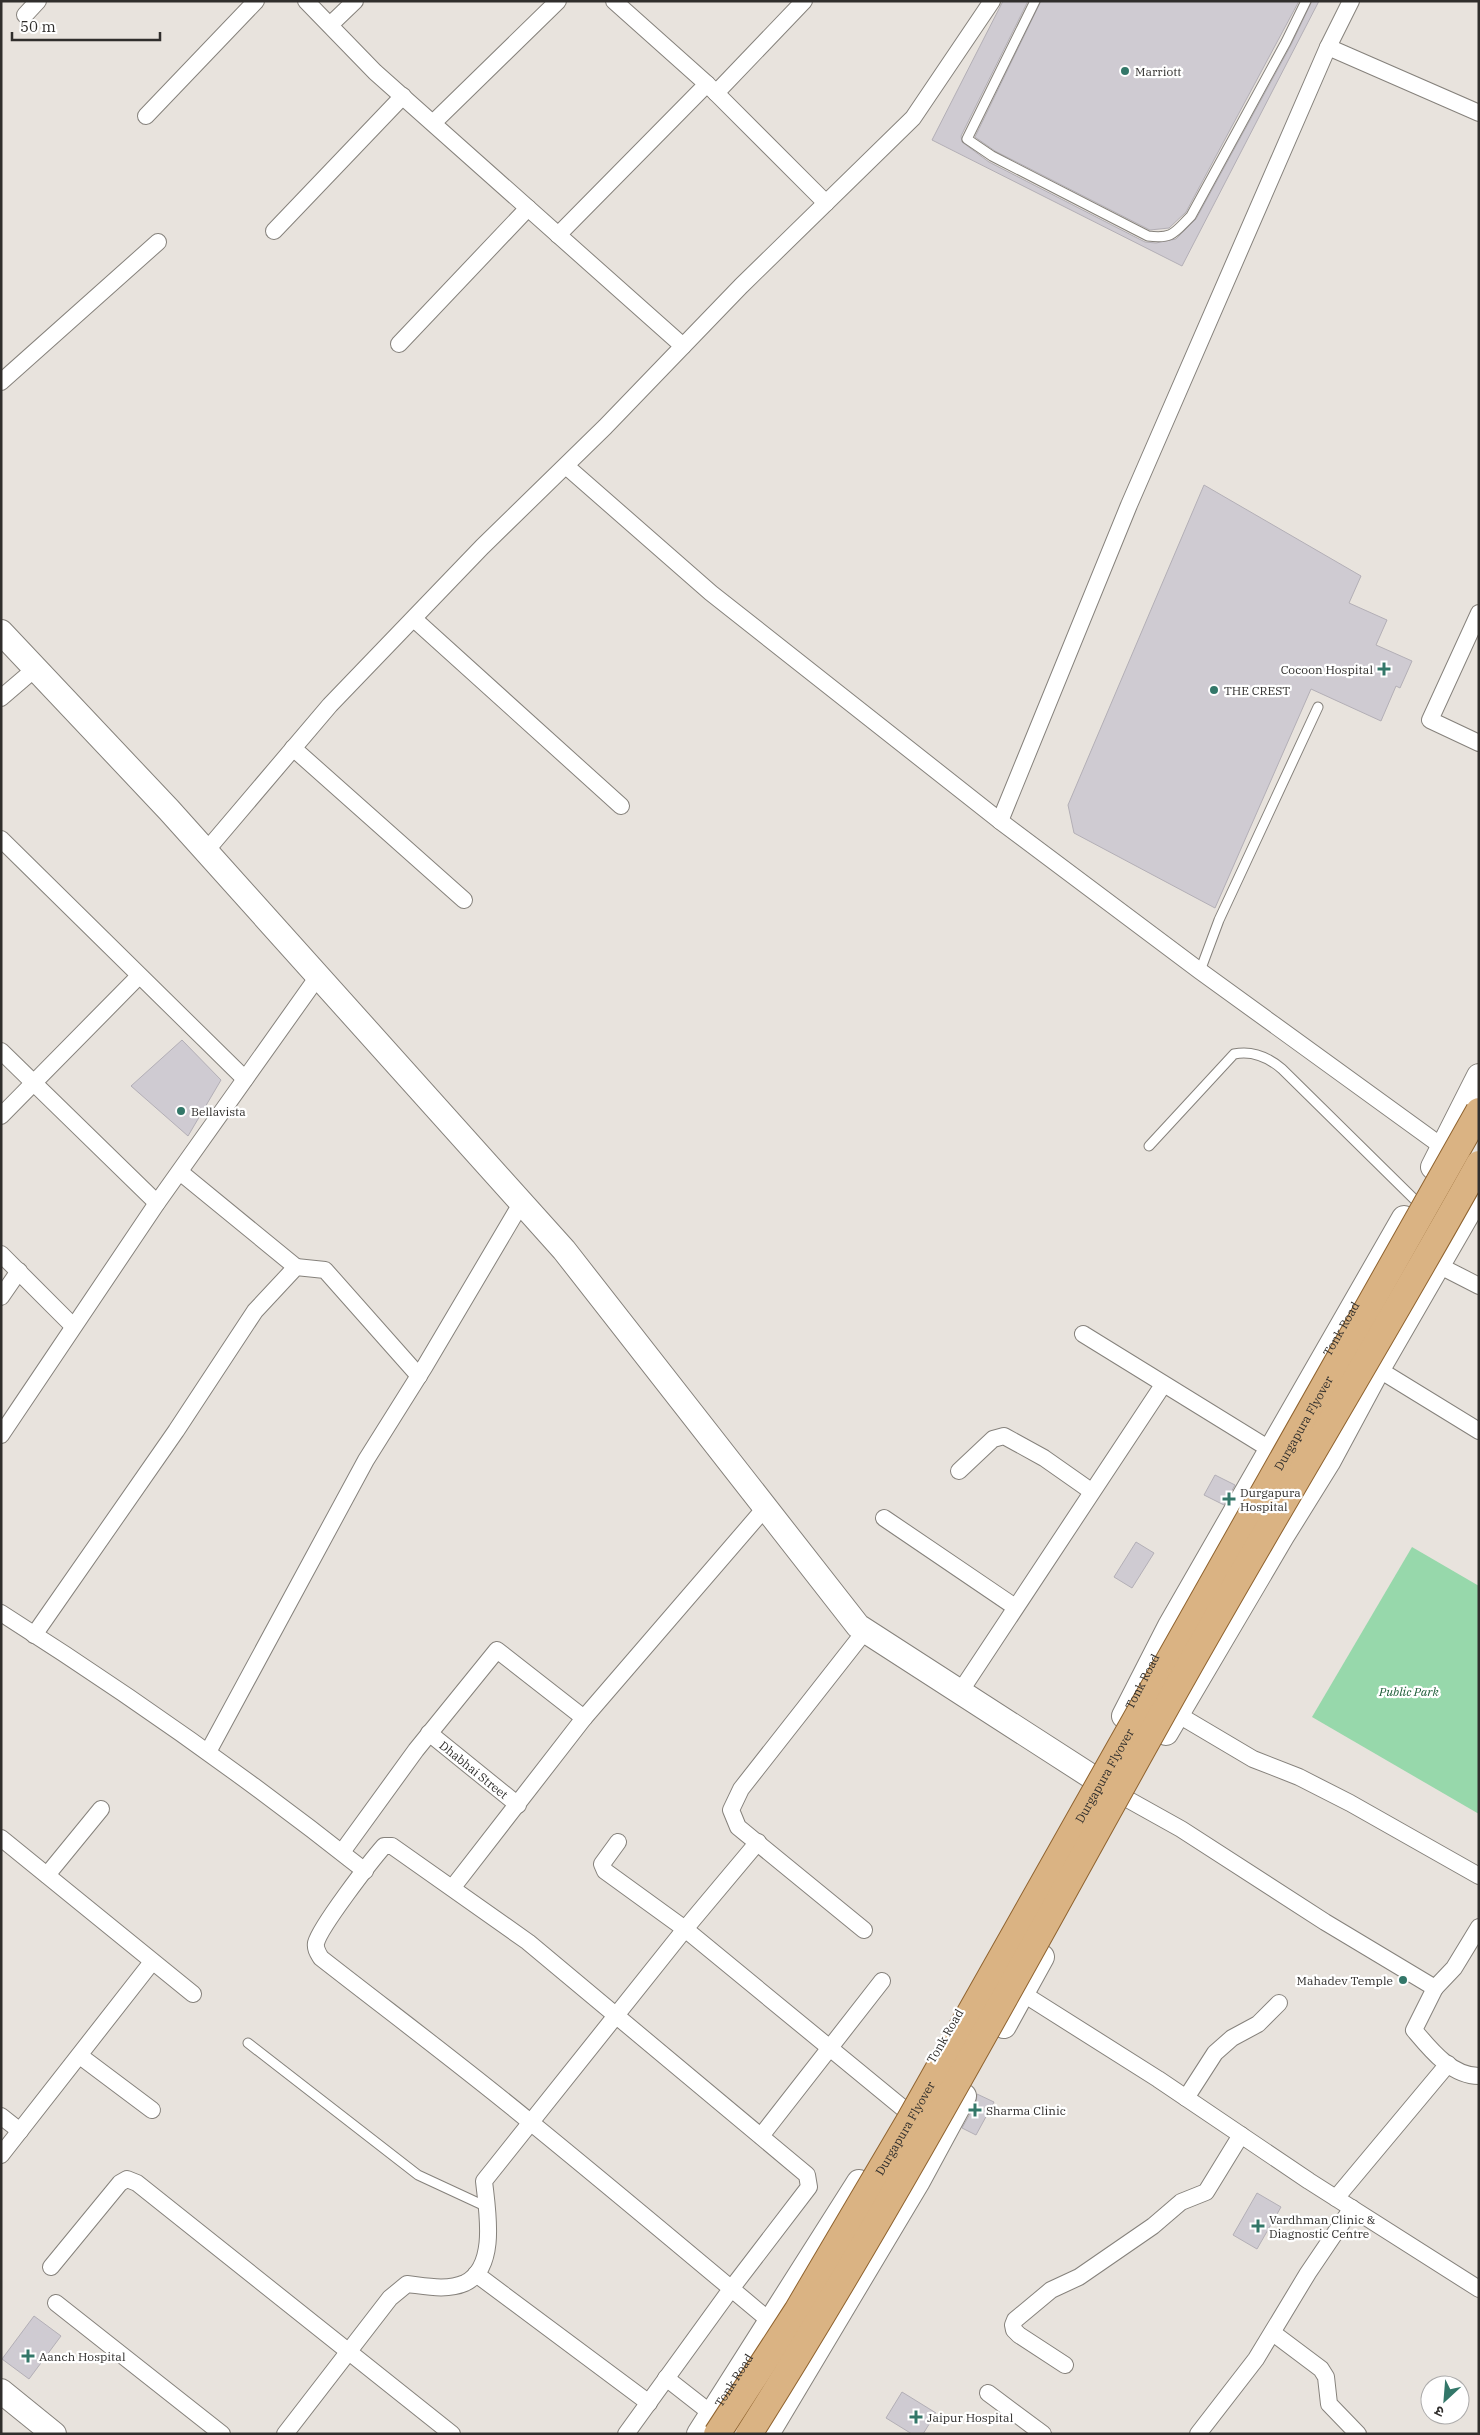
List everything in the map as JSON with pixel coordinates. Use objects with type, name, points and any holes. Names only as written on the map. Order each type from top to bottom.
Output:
[{"type":"main road","name":"Durgapura Flyover","points":[[715,2424],[802,2302],[909,2121],[1479,1111]]},
{"type":"main road","name":"Durgapura Flyover","points":[[749,2434],[856,2260],[1216,1618],[1407,1293],[1479,1164]]},
{"type":"street","points":[[25,15],[38,1]]},
{"type":"street","points":[[146,116],[256,1]]},
{"type":"street","points":[[306,1],[375,72],[683,346]]},
{"type":"street","points":[[330,25],[355,1]]},
{"type":"street","points":[[433,123],[558,1]]},
{"type":"street","points":[[614,1],[711,88],[826,203]]},
{"type":"street","points":[[558,235],[804,1]]},
{"type":"street","points":[[206,851],[330,705],[482,547],[566,466],[741,286],[913,118],[992,1]]},
{"type":"street","points":[[1000,821],[1129,505],[1328,47],[1351,1]]},
{"type":"street","points":[[1328,47],[1479,114]]},
{"type":"street","points":[[274,231],[403,96]]},
{"type":"street","points":[[399,344],[528,208]]},
{"type":"street","points":[[1,382],[158,242]]},
{"type":"street","points":[[566,466],[711,593],[1000,821],[1200,971],[1444,1148],[1479,1170]]},
{"type":"street","points":[[1479,613],[1430,720],[1479,742]]},
{"type":"street","points":[[414,619],[621,806]]},
{"type":"street","points":[[1,632],[206,851],[564,1250],[858,1626],[1129,1800],[1181,1829],[1325,1922],[1435,1988]]},
{"type":"street","points":[[1,698],[36,668]]},
{"type":"street","points":[[293,748],[464,900]]},
{"type":"street","points":[[5,849],[245,1079]]},
{"type":"street","points":[[1,1435],[157,1203],[318,975]]},
{"type":"street","points":[[1,1116],[139,976]]},
{"type":"street","points":[[1,1051],[157,1203]]},
{"type":"street","name":"Tonk Road","points":[[699,2434],[715,2424],[770,2322],[904,2110],[1092,1776],[1170,1626],[1444,1148],[1479,1076]]},
{"type":"street","points":[[180,1172],[296,1267],[325,1270],[419,1376]]},
{"type":"street","points":[[208,1752],[366,1460],[419,1376],[522,1202]]},
{"type":"street","points":[[767,2434],[918,2181],[1177,1714],[1328,1462],[1378,1369],[1438,1265],[1476,1205]]},
{"type":"street","points":[[1,1254],[73,1326]]},
{"type":"street","points":[[1438,1265],[1479,1286]]},
{"type":"street","points":[[34,1635],[176,1431],[255,1311],[296,1267]]},
{"type":"street","points":[[1,1297],[19,1271]]},
{"type":"street","points":[[1083,1334],[1271,1450]]},
{"type":"street","points":[[1378,1369],[1479,1431]]},
{"type":"street","points":[[960,1692],[1091,1491],[1163,1385]]},
{"type":"street","points":[[958,1471],[993,1439],[1004,1436],[1036,1453],[1091,1491]]},
{"type":"street","points":[[452,1887],[518,1805],[584,1718],[765,1508]]},
{"type":"street","points":[[884,1518],[1015,1607]]},
{"type":"street","points":[[1,1613],[208,1752],[365,1871]]},
{"type":"street","points":[[864,1930],[738,1827],[731,1810],[740,1788],[865,1631]]},
{"type":"street","points":[[342,1852],[429,1733],[497,1650],[584,1718]]},
{"type":"street","points":[[1177,1714],[1253,1759],[1299,1777],[1350,1803],[1479,1876]]},
{"type":"street","name":"Dhabhai Street","points":[[429,1733],[518,1805]]},
{"type":"street","points":[[47,1875],[101,1808]]},
{"type":"street","points":[[1,1838],[193,1994]]},
{"type":"street","points":[[618,1842],[604,1861],[603,1868],[685,1929],[904,2110]]},
{"type":"street","points":[[285,2434],[390,2298],[407,2284],[439,2288],[465,2283],[476,2274],[484,2259],[488,2240],[484,2181],[685,1929],[758,1842]]},
{"type":"street","points":[[626,2434],[731,2289],[809,2187],[807,2175],[617,2014],[528,1942],[392,1846],[384,1846],[332,1917],[316,1943],[316,1951],[320,1958],[532,2123],[731,2289],[770,2322]]},
{"type":"street","points":[[1479,1927],[1454,1968],[1435,1988],[1414,2030],[1438,2058],[1468,2076],[1479,2076]]},
{"type":"street","points":[[1,2155],[152,1962]]},
{"type":"street","points":[[761,2136],[882,1981]]},
{"type":"street","points":[[1022,1993],[1479,2289]]},
{"type":"street","points":[[1186,2098],[1216,2053],[1232,2038],[1258,2024],[1279,2003]]},
{"type":"street","points":[[80,2056],[152,2110]]},
{"type":"street","points":[[1336,2198],[1448,2064]]},
{"type":"street","points":[[1,2116],[20,2131]]},
{"type":"street","points":[[1065,2366],[1019,2335],[1014,2330],[1015,2320],[1051,2290],[1079,2277],[1153,2226],[1181,2202],[1206,2192],[1242,2135]]},
{"type":"street","points":[[51,2267],[114,2189],[127,2179],[137,2183],[452,2434]]},
{"type":"street","points":[[1198,2434],[1256,2359],[1308,2274],[1352,2208]]},
{"type":"street","points":[[476,2274],[649,2403]]},
{"type":"street","points":[[56,2303],[222,2434]]},
{"type":"street","points":[[1273,2333],[1321,2369],[1326,2377],[1328,2404],[1358,2434]]},
{"type":"street","points":[[666,2378],[715,2424]]},
{"type":"street","points":[[1,2391],[54,2434]]},
{"type":"street","points":[[988,2394],[1043,2434]]},
{"type":"lane","points":[[1035,1],[967,139],[992,156],[1148,236],[1164,238],[1176,231],[1191,216],[1286,42],[1306,1]]},
{"type":"lane","points":[[1200,971],[1219,920],[1318,707]]},
{"type":"lane","points":[[1149,1146],[1234,1054],[1245,1052],[1256,1054],[1275,1063],[1414,1199]]},
{"type":"lane","points":[[248,2043],[418,2176],[487,2207]]},
{"type":"green space","name":"Public Park","points":[[1412,1547],[1479,1586],[1479,1814],[1312,1717]]},
{"type":"building","points":[[1003,1],[1028,1],[961,136],[962,142],[989,162],[1145,242],[1156,243],[1176,239],[1196,219],[1291,45],[1312,1],[1319,1],[1182,266],[932,140]]},
{"type":"building","name":"Marriott","points":[[1041,1],[1299,1],[1186,212],[1169,228],[1150,230],[995,151],[975,137]]},
{"type":"building","name":"THE CREST","points":[[1204,485],[1361,576],[1349,603],[1387,620],[1376,645],[1412,661],[1400,688],[1396,686],[1381,721],[1311,689],[1215,908],[1074,833],[1068,805]]},
{"type":"building","name":"Bellavista","points":[[182,1040],[221,1080],[188,1136],[131,1086]]},
{"type":"building","points":[[1215,1475],[1235,1485],[1224,1505],[1204,1495]]},
{"type":"building","points":[[1136,1542],[1154,1553],[1132,1588],[1114,1577]]},
{"type":"building","points":[[977,2094],[994,2102],[976,2135],[962,2128],[976,2103]]},
{"type":"building","points":[[1257,2193],[1281,2207],[1257,2249],[1233,2235]]},
{"type":"building","points":[[34,2316],[61,2336],[29,2379],[2,2359]]},
{"type":"building","points":[[902,2392],[936,2413],[923,2434],[912,2434],[886,2418]]},
{"type":"place","name":"Marriott","points":[[1125,71]]},
{"type":"place","name":"Cocoon Hospital","points":[[1384,669]]},
{"type":"place","name":"THE CREST","points":[[1214,690]]},
{"type":"place","name":"Bellavista","points":[[181,1111]]},
{"type":"place","name":"Durgapura Hospital","points":[[1229,1499]]},
{"type":"place","name":"Mahadev Temple","points":[[1403,1980]]},
{"type":"place","name":"Sharma Clinic","points":[[975,2110]]},
{"type":"place","name":"Vardhman Clinic & Diagnostic Centre","points":[[1258,2226]]},
{"type":"place","name":"Aanch Hospital","points":[[28,2356]]},
{"type":"place","name":"Jaipur Hospital","points":[[916,2417]]}]
